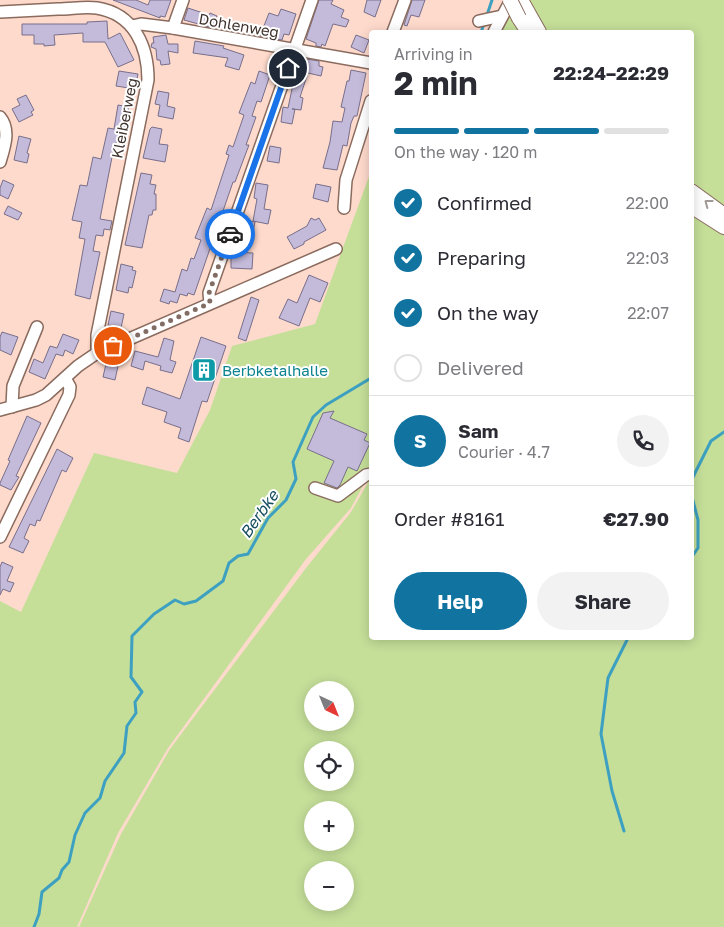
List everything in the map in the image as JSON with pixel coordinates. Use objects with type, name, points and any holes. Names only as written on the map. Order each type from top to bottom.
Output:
[{"type":"main road","points":[[517,5],[527,30]]},
{"type":"main road","points":[[517,5],[537,30]]},
{"type":"main road","points":[[694,193],[724,215]]},
{"type":"main road","points":[[694,208],[724,227]]},
{"type":"street","points":[[174,28],[183,0]]},
{"type":"street","points":[[210,303],[209,293],[312,0]]},
{"type":"street","points":[[394,30],[405,0]]},
{"type":"street","points":[[479,21],[497,17],[517,5]]},
{"type":"street","name":"Kleiberweg","points":[[0,12],[98,8],[125,19],[140,39],[145,52],[148,80],[97,335],[97,353]]},
{"type":"street","points":[[494,30],[497,17]]},
{"type":"street","name":"Dohlenweg","points":[[132,26],[141,24],[174,28],[369,63]]},
{"type":"street","points":[[344,208],[346,180],[369,107]]},
{"type":"street","points":[[0,117],[6,130],[0,162]]},
{"type":"street","points":[[0,410],[36,400],[46,395],[97,353],[336,249]]},
{"type":"street","points":[[12,407],[13,386],[37,327]]},
{"type":"street","points":[[0,537],[69,395],[70,387],[65,378]]},
{"type":"street","points":[[315,488],[338,496],[369,474]]},
{"type":"green space","points":[[525,0],[724,0],[724,927],[79,927],[121,834],[170,749],[306,568],[351,512],[369,480],[369,640],[694,640],[694,30],[499,30],[508,16],[513,21]]},
{"type":"green space","points":[[369,176],[369,475],[351,508],[306,559],[168,748],[118,833],[77,927],[0,927],[0,601],[21,612],[94,453],[177,473],[210,410],[232,346],[315,324]]},
{"type":"building","points":[[113,0],[136,0],[148,5],[150,0],[171,0],[165,17],[160,16],[160,18]]},
{"type":"building","points":[[319,0],[333,0],[331,4],[344,10],[341,17],[349,20],[346,27],[333,24],[325,46],[322,44],[321,47],[306,39]]},
{"type":"building","points":[[367,0],[381,0],[375,17],[364,12]]},
{"type":"building","points":[[412,0],[425,0],[419,17],[411,15],[407,26],[404,25]]},
{"type":"building","points":[[188,8],[217,16],[213,28],[184,20]]},
{"type":"building","points":[[281,9],[296,14],[289,35],[284,34],[282,40],[260,36],[269,13],[278,16]]},
{"type":"building","points":[[107,21],[108,39],[120,33],[134,60],[118,67],[105,42],[83,42],[83,33],[54,35],[55,45],[44,46],[44,44],[34,44],[34,35],[22,35],[22,24],[87,24],[87,22]]},
{"type":"building","points":[[166,35],[168,44],[178,44],[178,53],[168,51],[170,64],[161,65],[160,60],[157,60],[156,49],[151,47],[152,43],[154,43],[153,37]]},
{"type":"building","points":[[356,35],[369,40],[364,53],[351,47]]},
{"type":"building","points":[[195,41],[224,46],[223,48],[244,55],[239,70],[225,66],[228,58],[193,53]]},
{"type":"building","points":[[306,59],[319,61],[319,66],[323,67],[321,76],[308,73],[300,97],[303,98],[301,110],[295,109],[292,124],[281,122],[283,107],[288,108],[296,70],[302,72]]},
{"type":"building","points":[[351,70],[366,73],[357,116],[354,116],[351,123],[347,146],[343,145],[337,170],[323,168],[333,121],[342,122],[345,108],[341,107]]},
{"type":"building","points":[[119,71],[138,74],[135,89],[116,86]]},
{"type":"building","points":[[259,71],[270,75],[261,102],[257,101],[252,116],[256,117],[246,145],[249,145],[235,182],[233,182],[194,295],[188,293],[187,296],[180,294],[177,303],[170,301],[169,304],[160,301],[164,289],[175,292],[182,269],[187,271],[191,258],[194,259],[201,240],[195,238],[207,208],[211,210],[229,155],[226,154],[229,145],[233,147],[244,115],[239,113],[251,82],[255,84]]},
{"type":"building","points":[[158,91],[169,93],[167,106],[175,108],[173,119],[158,116],[160,105],[155,104]]},
{"type":"building","points":[[26,95],[34,110],[31,112],[33,115],[19,122],[12,109],[20,105],[17,99]]},
{"type":"building","points":[[118,105],[129,107],[123,138],[118,137],[113,152],[100,219],[112,221],[110,230],[104,229],[103,236],[96,235],[93,251],[100,252],[90,299],[75,295],[85,239],[79,238],[82,222],[72,220],[80,185],[87,186],[93,157],[101,159],[108,128],[114,129]]},
{"type":"building","points":[[152,127],[162,129],[159,144],[168,145],[165,162],[143,158]]},
{"type":"building","points":[[19,136],[31,139],[27,153],[29,154],[27,163],[14,160]]},
{"type":"building","points":[[270,146],[281,148],[279,163],[267,161]]},
{"type":"building","points":[[141,173],[152,175],[150,184],[156,185],[154,194],[156,194],[156,210],[153,210],[152,215],[149,215],[142,248],[125,245]]},
{"type":"building","points":[[3,180],[14,185],[8,199],[0,195]]},
{"type":"building","points":[[256,183],[268,185],[264,209],[271,210],[268,224],[253,221],[257,199],[254,198]]},
{"type":"building","points":[[316,184],[331,187],[328,202],[313,198]]},
{"type":"building","points":[[8,206],[22,213],[18,220],[4,214]]},
{"type":"building","points":[[311,218],[315,220],[319,218],[326,230],[294,249],[287,237],[307,226]]},
{"type":"building","points":[[244,220],[255,222],[252,237],[241,235]]},
{"type":"building","points":[[231,252],[253,253],[252,269],[231,268]]},
{"type":"building","points":[[121,264],[133,267],[132,270],[136,271],[132,288],[129,287],[128,293],[116,290]]},
{"type":"building","points":[[309,275],[328,283],[320,302],[310,298],[299,326],[279,318],[288,299],[297,303]]},
{"type":"building","points":[[251,297],[259,300],[246,341],[238,338]]},
{"type":"building","points":[[111,311],[124,314],[121,328],[108,325]]},
{"type":"building","points":[[2,332],[18,337],[11,355],[0,350]]},
{"type":"building","points":[[63,334],[79,340],[73,354],[65,350],[63,356],[56,354],[45,379],[29,372],[34,359],[43,363],[50,346],[57,348]]},
{"type":"building","name":"Berbketalhalle","points":[[201,337],[226,346],[207,402],[202,401],[189,442],[178,438],[181,428],[164,422],[167,412],[142,404],[147,387],[180,399]]},
{"type":"building","points":[[164,338],[174,341],[170,360],[176,362],[172,373],[160,370],[161,366],[145,361],[143,370],[131,366],[135,351],[158,357]]},
{"type":"building","points":[[106,364],[118,366],[115,380],[103,377]]},
{"type":"building","points":[[334,411],[330,418],[367,434],[364,440],[369,442],[357,471],[348,467],[337,488],[324,483],[334,461],[307,449],[323,413]]},
{"type":"building","points":[[27,416],[41,423],[16,476],[19,477],[11,490],[0,485],[0,483]]},
{"type":"building","points":[[57,449],[73,458],[66,472],[62,470],[40,521],[37,520],[35,526],[30,524],[24,538],[29,541],[23,553],[9,547]]},
{"type":"building","points":[[2,562],[13,567],[7,581],[14,583],[10,592],[3,589],[0,595],[0,567]]},
{"type":"waterway","name":"Berbke","points":[[487,15],[492,0]]},
{"type":"waterway","name":"Berbke","points":[[482,30],[484,24]]},
{"type":"waterway","name":"Berbke","points":[[34,927],[39,914],[42,892],[59,878],[62,870],[69,862],[75,835],[85,813],[100,798],[105,781],[124,753],[127,726],[136,713],[135,702],[142,692],[131,677],[132,636],[154,614],[175,600],[184,604],[196,601],[223,581],[229,563],[238,556],[248,554],[268,518],[286,500],[296,479],[293,462],[313,417],[326,405],[369,379]]},
{"type":"waterway","points":[[694,475],[711,441],[724,432]]},
{"type":"waterway","points":[[694,505],[698,520],[698,548],[694,554]]},
{"type":"waterway","points":[[624,831],[612,791],[601,734],[608,678],[627,640]]},
{"type":"way so far","points":[[113,346],[210,303],[209,293],[230,234]]},
{"type":"place","name":"Berbketalhalle","points":[[204,370]]},
{"type":"route","points":[[230,234],[288,68]]}]
